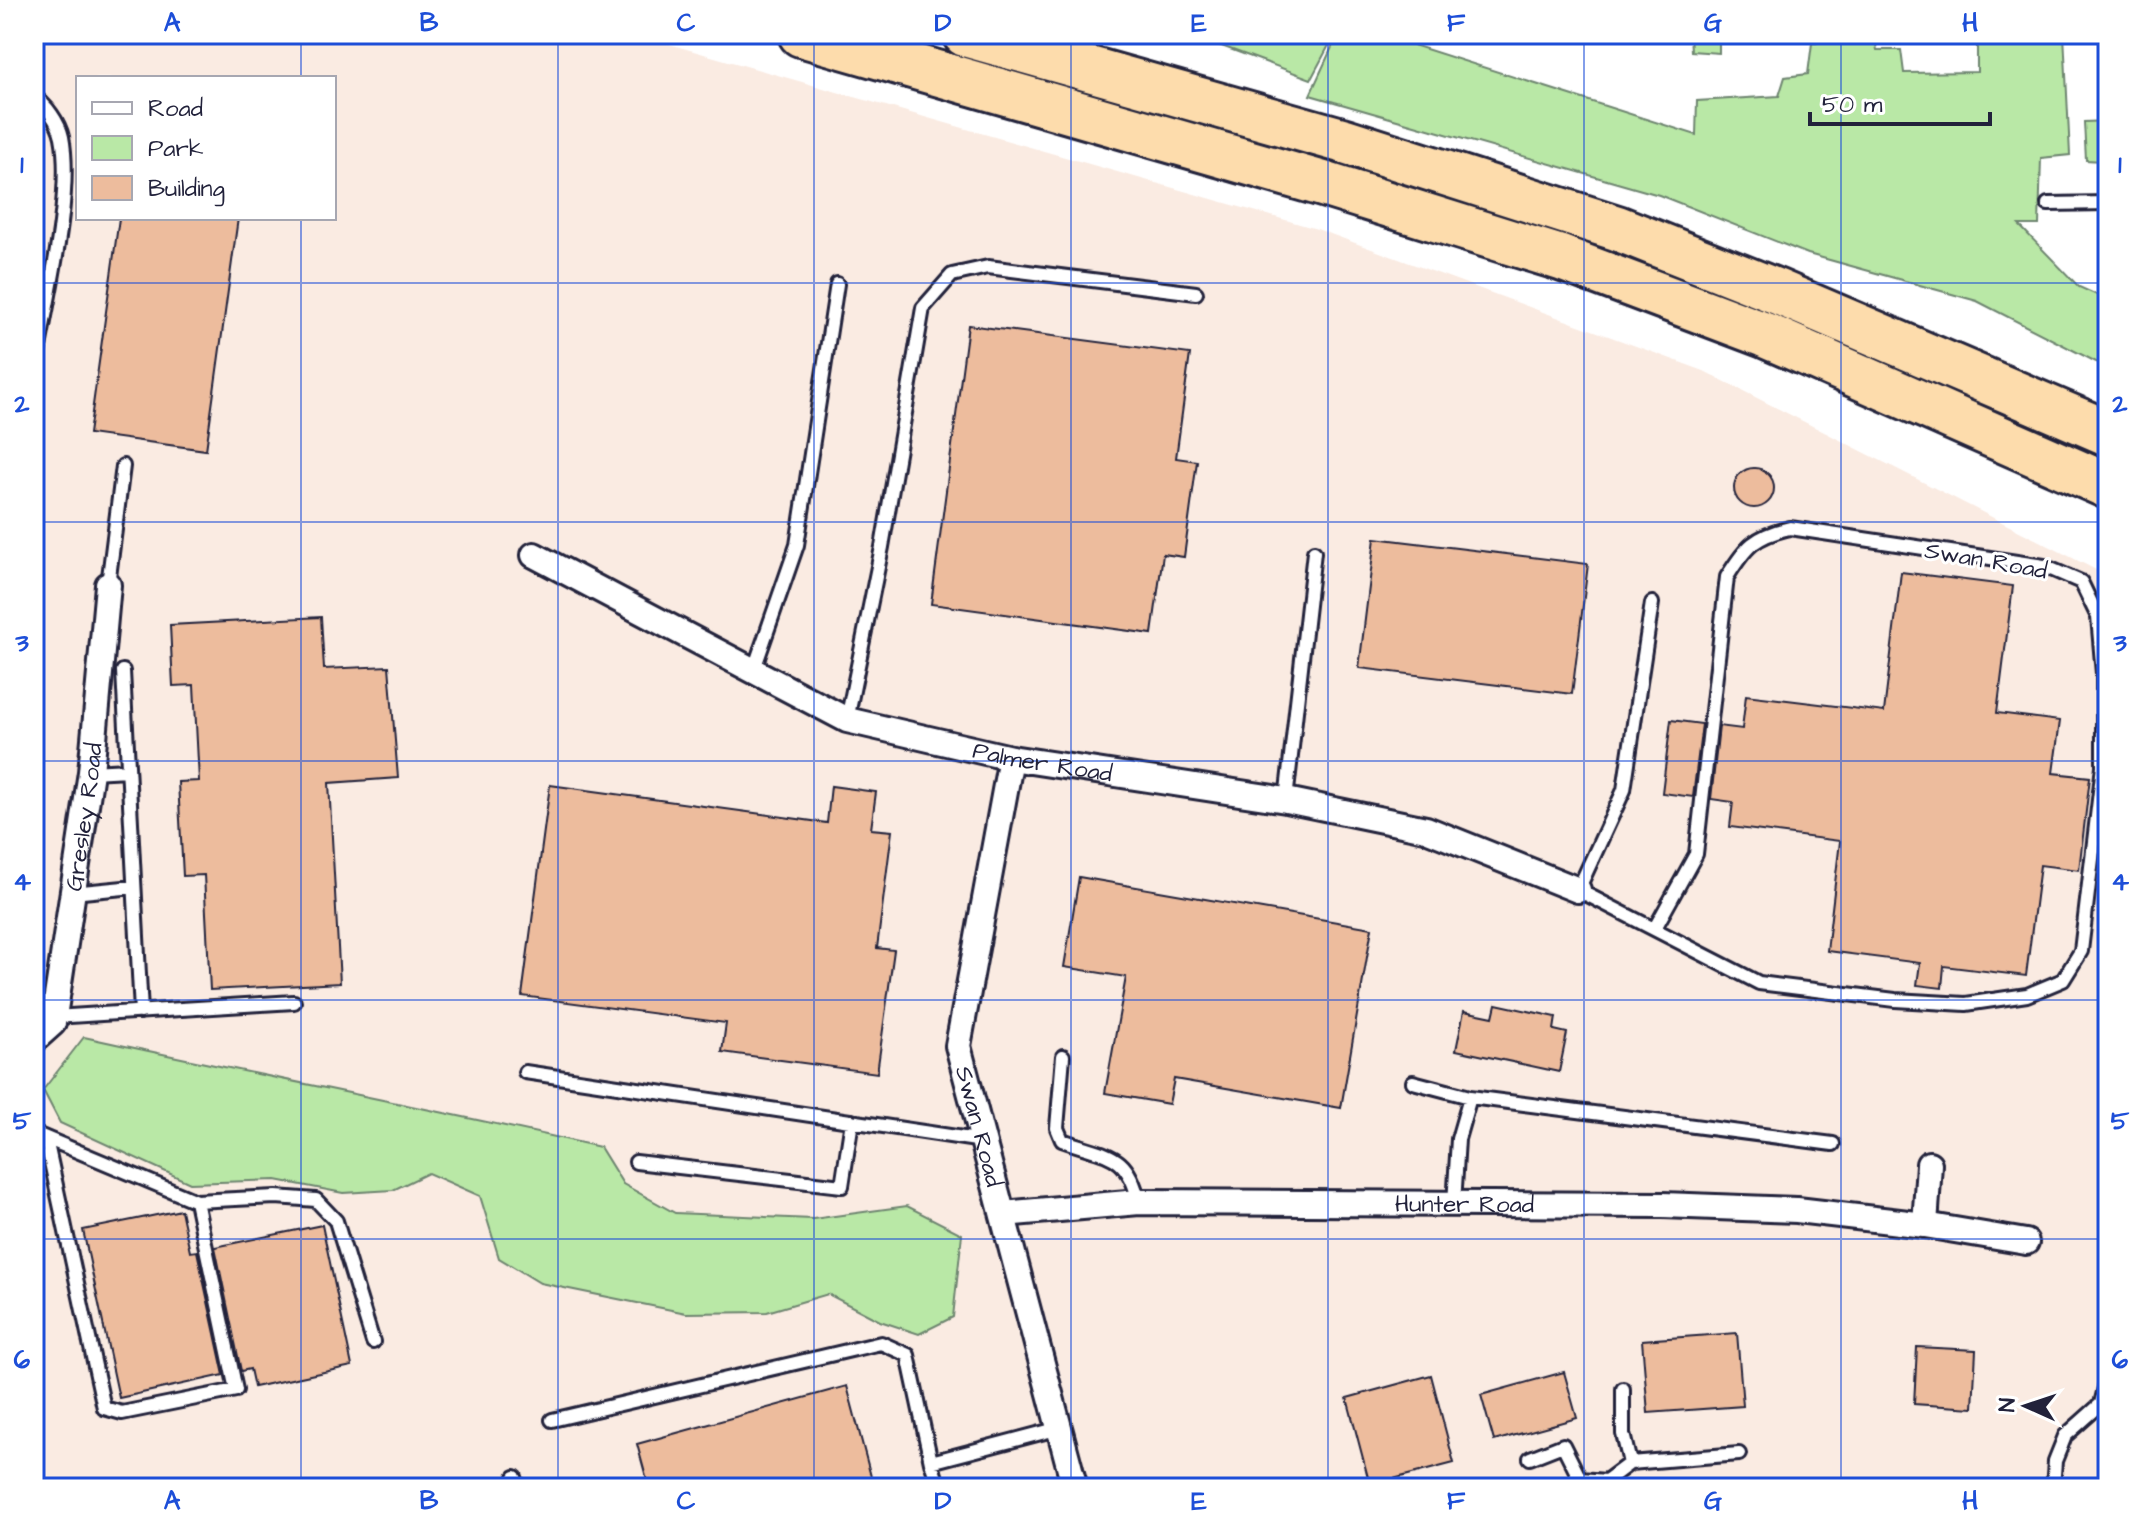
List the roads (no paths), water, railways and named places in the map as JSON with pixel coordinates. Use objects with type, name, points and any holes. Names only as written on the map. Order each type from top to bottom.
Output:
[{"type":"highway","points":[[801,34],[1323,184],[1561,258],[1765,335],[2108,486]]},
{"type":"highway","points":[[965,34],[1345,141],[1617,228],[1778,292],[2108,433]]},
{"type":"street","name":"Palmer Road","points":[[534,555],[847,720],[1011,758],[1286,800],[1426,829],[1578,890]]},
{"type":"street","name":"Gresley Road","points":[[54,1017],[91,772],[108,585]]},
{"type":"street","name":"Swan Road","points":[[1011,758],[958,1046],[1075,1488]]},
{"type":"street","points":[[34,1040],[53,1023],[54,1017]]},
{"type":"street","points":[[1925,1225],[1929,1164]]},
{"type":"street","name":"Hunter Road","points":[[1003,1214],[1139,1202],[1663,1205],[1797,1210],[1925,1225],[2026,1242]]},
{"type":"lane","points":[[34,97],[43,103],[61,133],[66,178],[34,376]]},
{"type":"lane","points":[[2048,204],[2108,203]]},
{"type":"lane","points":[[847,720],[882,547],[923,308],[952,275],[988,267],[1196,293]]},
{"type":"lane","points":[[754,669],[797,545],[837,284]]},
{"type":"lane","points":[[108,585],[123,466]]},
{"type":"lane","name":"Swan Road","points":[[1578,890],[1759,983],[1865,997],[1966,1004],[2027,995],[2063,980],[2081,951],[2103,766],[2103,674],[2098,617],[2081,582],[2044,566],[1790,528],[1763,534],[1741,554],[1727,577],[1696,854],[1655,928]]},
{"type":"lane","points":[[1286,800],[1314,552]]},
{"type":"lane","points":[[1578,890],[1624,790],[1652,603]]},
{"type":"lane","points":[[123,671],[141,1012]]},
{"type":"lane","points":[[91,772],[128,770]]},
{"type":"lane","points":[[72,893],[134,887]]},
{"type":"lane","points":[[54,1017],[294,1002]]},
{"type":"lane","points":[[1063,1056],[1057,1128],[1062,1140],[1122,1162],[1133,1173],[1139,1202]]},
{"type":"lane","points":[[525,1072],[983,1141]]},
{"type":"lane","points":[[1413,1082],[1470,1097],[1833,1144]]},
{"type":"lane","points":[[1454,1204],[1458,1139],[1470,1097]]},
{"type":"lane","points":[[636,1162],[842,1186],[852,1121]]},
{"type":"lane","points":[[40,1136],[104,1408],[122,1413],[236,1390],[196,1201]]},
{"type":"lane","points":[[40,1136],[196,1201],[276,1197],[316,1200],[336,1221],[373,1342]]},
{"type":"lane","points":[[552,1420],[881,1343],[908,1355],[939,1488]]},
{"type":"lane","points":[[2053,1488],[2055,1461],[2065,1436],[2104,1405],[2107,1380]]},
{"type":"lane","points":[[1623,1389],[1623,1434],[1630,1463]]},
{"type":"lane","points":[[931,1462],[1060,1428]]},
{"type":"lane","points":[[1530,1458],[1563,1445],[1578,1484],[1606,1481],[1630,1463],[1739,1454]]}]
